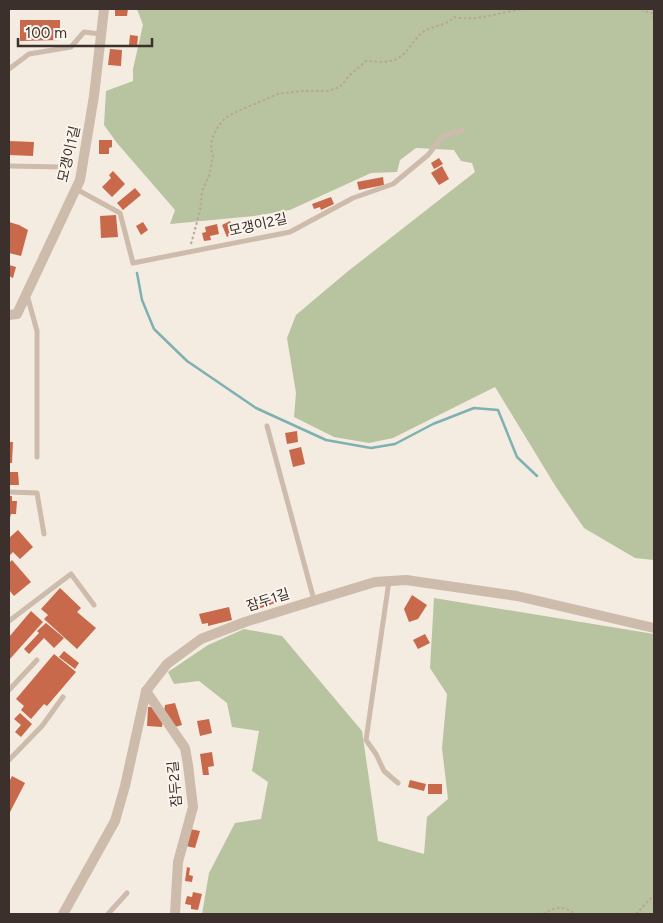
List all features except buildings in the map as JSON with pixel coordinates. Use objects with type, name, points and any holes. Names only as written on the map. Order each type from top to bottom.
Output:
[{"type":"street","name":"모갱이1길","points":[[9,315],[17,314],[80,180],[88,137],[104,9]]},
{"type":"street","name":"잠두1길","points":[[63,914],[115,821],[125,786],[146,691],[167,664],[202,639],[246,622],[375,582],[406,580],[517,596],[654,628]]},
{"type":"street","name":"잠두2길","points":[[146,691],[185,748],[188,765],[192,807],[178,862],[175,914]]},
{"type":"lane","points":[[9,69],[29,54],[71,47],[84,32],[100,34]]},
{"type":"lane","name":"모갱이2길","points":[[76,188],[120,213],[133,263],[290,232],[353,198],[393,184],[428,156],[442,136],[463,130]]},
{"type":"lane","points":[[9,166],[60,168]]},
{"type":"lane","points":[[26,294],[37,331],[37,456]]},
{"type":"lane","points":[[267,426],[314,600]]},
{"type":"lane","points":[[9,492],[37,493],[44,534]]},
{"type":"lane","points":[[9,621],[71,574],[94,605]]},
{"type":"lane","points":[[390,582],[366,740],[376,754],[384,771],[398,783]]},
{"type":"lane","points":[[9,690],[37,660]]},
{"type":"lane","points":[[9,760],[42,726],[63,697]]},
{"type":"lane","points":[[108,914],[127,893]]},
{"type":"path","points":[[189,251],[200,211],[202,191],[210,173],[213,155],[211,149],[212,138],[225,118],[278,94],[302,91],[328,91],[340,87],[366,61],[394,60],[406,52],[412,43],[425,31],[448,24],[454,17],[464,19],[523,9]]},
{"type":"path","points":[[642,9],[652,13],[654,21]]},
{"type":"path","points":[[636,914],[654,895]]},
{"type":"path","points":[[543,914],[558,907],[570,909],[575,914]]},
{"type":"green space","points":[[137,9],[654,9],[654,560],[635,558],[584,528],[556,487],[495,387],[393,438],[369,443],[334,437],[294,417],[296,393],[287,338],[296,315],[347,272],[475,172],[472,163],[461,161],[454,150],[416,148],[400,160],[397,172],[371,173],[290,210],[254,216],[170,224],[175,210],[117,143],[104,125],[106,91],[133,81],[133,69],[143,25]]},
{"type":"green space","points":[[434,598],[654,634],[654,914],[202,914],[209,873],[235,823],[261,819],[268,782],[252,771],[259,731],[232,727],[227,703],[199,681],[174,684],[168,672],[208,645],[244,629],[282,636],[362,731],[378,841],[424,854],[427,817],[448,799],[442,748],[447,694],[430,668]]},
{"type":"waterway","points":[[137,273],[142,300],[154,329],[187,361],[256,408],[326,440],[371,448],[395,444],[433,424],[474,408],[498,410],[517,457],[537,476]]}]
